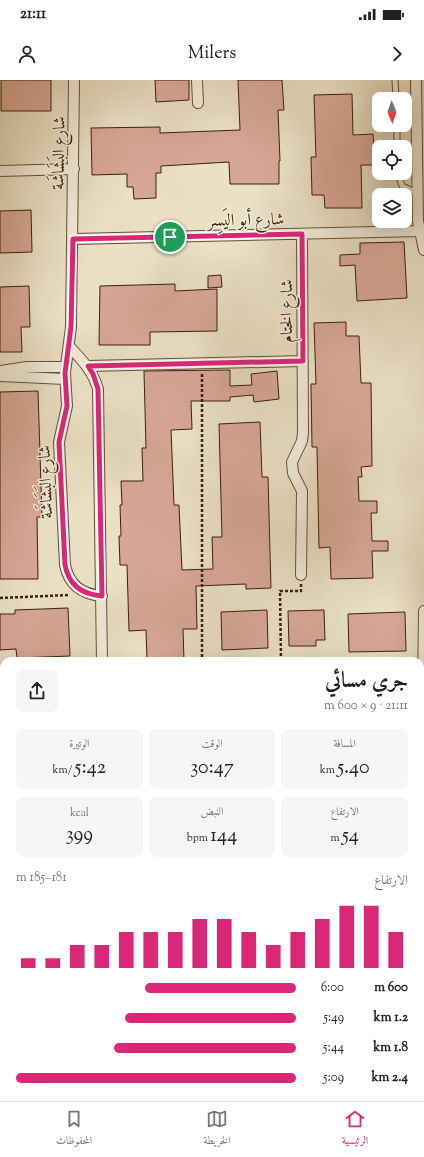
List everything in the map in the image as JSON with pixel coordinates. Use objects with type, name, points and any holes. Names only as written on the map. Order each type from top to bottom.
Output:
[{"type":"street","name":"شارع البَشَاشَة","points":[[74,80],[73,239],[69,346],[65,367],[67,406],[59,442],[65,565],[71,582],[82,592]]},
{"type":"street","points":[[197,80],[198,103]]},
{"type":"street","points":[[416,80],[417,193],[420,231],[424,250]]},
{"type":"street","points":[[0,171],[74,169]]},
{"type":"street","name":"شارع أبو اليَسِر","points":[[73,239],[420,231]]},
{"type":"street","name":"شارع الختام","points":[[301,575],[302,496],[292,462],[303,437],[302,234]]},
{"type":"street","points":[[69,346],[88,366],[93,374],[98,389],[102,657]]},
{"type":"street","points":[[88,366],[303,361]]},
{"type":"street","points":[[0,371],[27,367],[65,367]]},
{"type":"street","points":[[0,376],[65,379]]},
{"type":"street","points":[[82,592],[102,596]]},
{"type":"street","points":[[423,657],[424,611]]},
{"type":"lane","points":[[395,80],[396,92]]},
{"type":"lane","points":[[400,180],[402,186],[417,193]]},
{"type":"path","points":[[202,364],[202,657]]},
{"type":"path","points":[[281,657],[280,591],[301,590],[301,575]]},
{"type":"path","points":[[0,598],[54,597],[82,592]]},
{"type":"building","points":[[1,80],[51,80],[51,111],[1,111]]},
{"type":"building","points":[[155,80],[189,80],[189,100],[156,102]]},
{"type":"building","points":[[238,80],[282,80],[284,110],[278,110],[280,161],[279,184],[230,184],[229,162],[161,166],[161,173],[156,173],[156,198],[134,199],[133,187],[127,187],[127,174],[92,175],[91,128],[160,127],[160,133],[240,130]]},
{"type":"building","points":[[352,94],[353,135],[373,134],[372,165],[361,165],[362,208],[325,208],[324,195],[312,195],[311,157],[316,157],[314,95]]},
{"type":"building","points":[[31,210],[32,252],[0,253],[0,211]]},
{"type":"building","points":[[404,242],[407,298],[357,301],[355,265],[340,266],[340,255],[360,254],[360,243]]},
{"type":"building","points":[[221,275],[222,287],[208,288],[208,276]]},
{"type":"building","points":[[175,284],[175,291],[217,289],[217,331],[150,332],[150,345],[99,345],[100,286]]},
{"type":"building","points":[[29,286],[30,327],[21,327],[22,352],[0,352],[0,287]]},
{"type":"building","points":[[346,322],[346,336],[359,336],[361,383],[371,383],[372,466],[361,467],[362,477],[358,477],[359,501],[377,501],[377,513],[371,513],[372,541],[388,541],[388,551],[372,551],[373,578],[331,579],[330,547],[319,548],[317,447],[312,447],[311,384],[316,384],[314,323]]},
{"type":"building","points":[[230,370],[230,386],[252,385],[251,374],[277,371],[279,399],[254,402],[253,395],[230,397],[230,401],[191,401],[192,429],[171,430],[174,505],[179,505],[182,570],[213,569],[212,537],[222,537],[219,424],[260,422],[262,477],[268,477],[271,588],[246,589],[246,584],[196,586],[197,629],[183,629],[184,657],[147,657],[146,630],[129,631],[127,565],[120,565],[119,536],[121,536],[121,481],[143,481],[142,448],[146,448],[144,371]]},
{"type":"building","points":[[38,391],[42,517],[37,517],[38,579],[0,579],[0,392]]},
{"type":"building","points":[[68,608],[70,656],[17,657],[16,649],[0,650],[0,614],[15,614],[15,610]]},
{"type":"building","points":[[267,610],[268,648],[222,650],[221,612]]},
{"type":"building","points":[[324,610],[325,640],[316,640],[316,646],[289,646],[288,611]]},
{"type":"building","points":[[405,612],[406,651],[349,652],[348,614]]},
{"type":"route","points":[[302,234],[303,361],[88,366],[93,374],[98,389],[102,596],[90,595],[82,592],[71,582],[65,565],[59,442],[59,433],[67,406],[65,373],[71,327],[73,239],[170,237],[302,234]]}]
